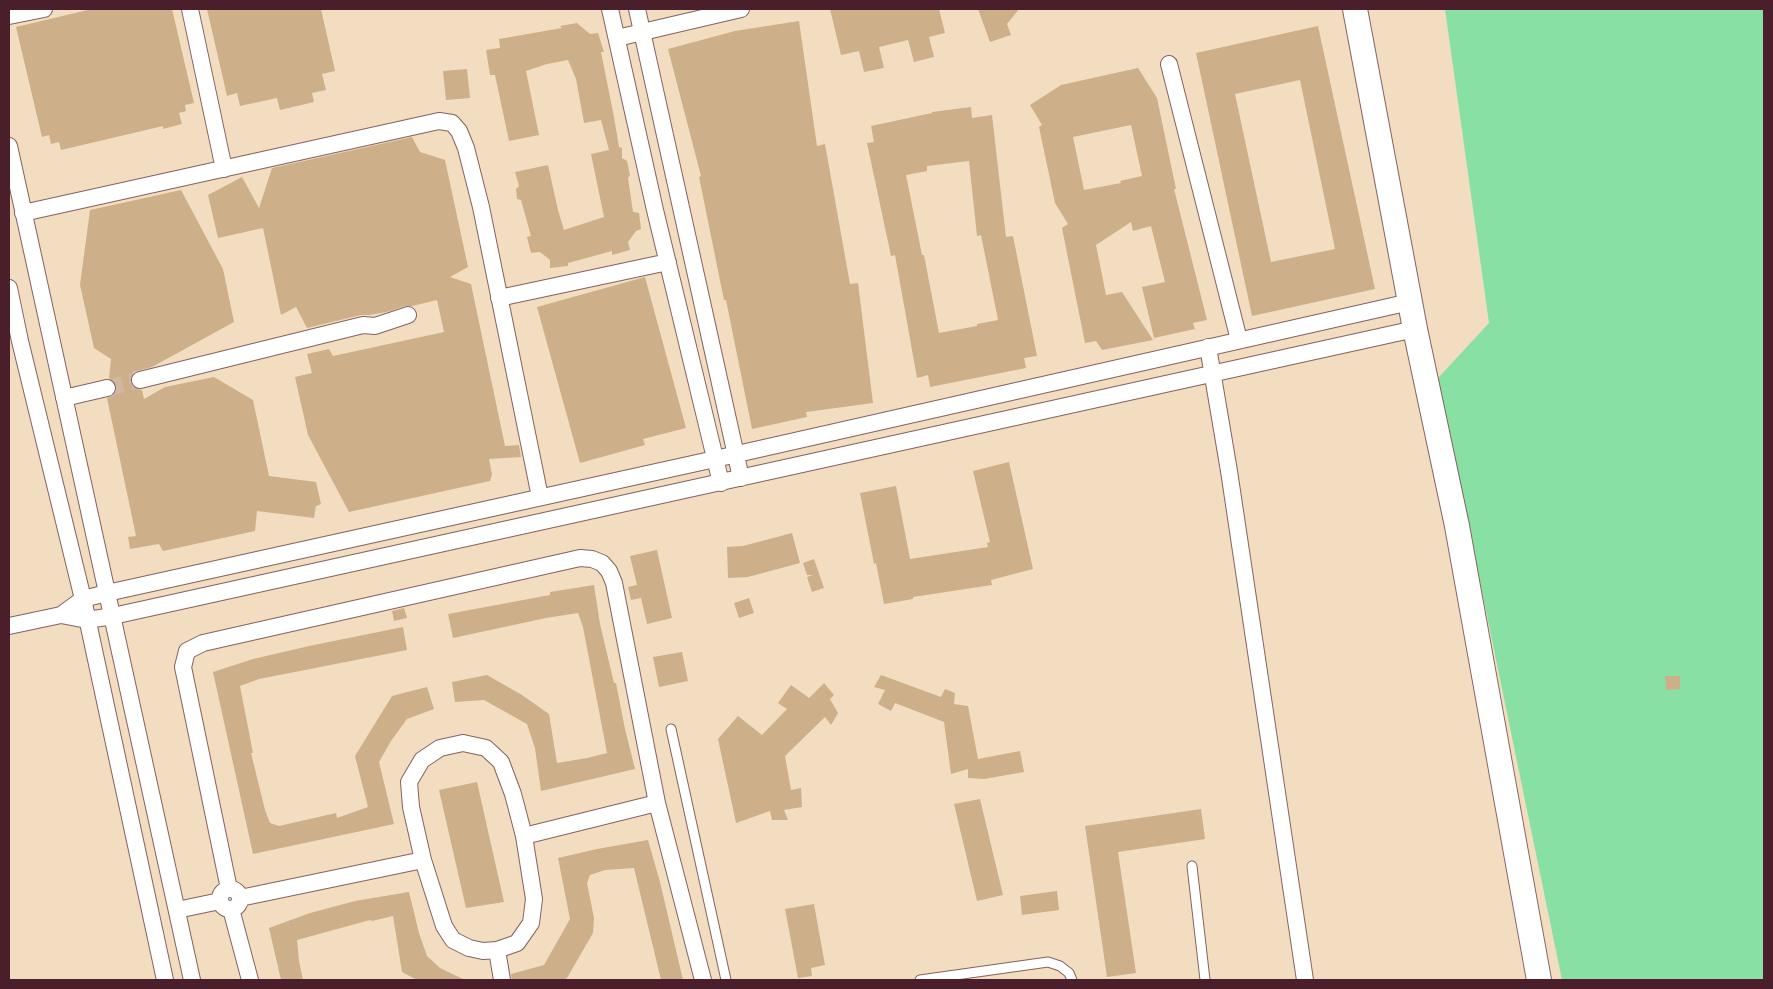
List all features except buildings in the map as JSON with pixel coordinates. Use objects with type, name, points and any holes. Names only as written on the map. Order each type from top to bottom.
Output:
[{"type":"street","points":[[9,16],[44,9]]},
{"type":"street","points":[[190,9],[224,169]]},
{"type":"street","points":[[610,9],[721,483]]},
{"type":"street","points":[[637,9],[741,478]]},
{"type":"street","points":[[617,38],[741,9]]},
{"type":"street","points":[[1355,9],[1415,329],[1457,526],[1540,980]]},
{"type":"street","points":[[1169,64],[1239,340]]},
{"type":"street","points":[[24,213],[440,121],[452,123],[459,132],[466,148],[481,207],[540,497]]},
{"type":"street","points":[[9,146],[192,980]]},
{"type":"street","points":[[499,298],[668,262]]},
{"type":"street","points":[[9,288],[20,341],[83,598],[165,980]]},
{"type":"street","points":[[61,615],[83,598],[715,459],[1410,302]]},
{"type":"street","points":[[140,380],[363,326],[375,326],[408,315]]},
{"type":"street","points":[[9,626],[61,615],[87,620],[113,616],[1415,329]]},
{"type":"street","points":[[1208,347],[1232,491],[1304,980]]},
{"type":"street","points":[[64,398],[107,388]]},
{"type":"street","points":[[250,980],[230,899],[183,667],[187,651],[203,643],[580,558],[592,559],[602,563],[609,571],[614,583],[657,803],[703,980]]},
{"type":"street","points":[[463,743],[486,748],[501,762],[512,794],[524,836],[534,898],[531,923],[517,943],[497,950],[483,951],[469,948],[452,940],[444,926],[423,860],[411,807],[409,782],[422,760],[440,748],[463,743]]},
{"type":"street","points":[[524,836],[657,803]]},
{"type":"street","points":[[177,910],[423,860]]},
{"type":"street","points":[[497,950],[502,980]]},
{"type":"lane","points":[[672,729],[726,980]]},
{"type":"lane","points":[[1192,866],[1205,980]]},
{"type":"lane","points":[[920,980],[1048,962],[1060,966],[1069,973],[1072,980]]},
{"type":"green space","points":[[1445,9],[1764,9],[1764,980],[1562,980],[1438,378],[1489,323]]},
{"type":"tunnel","points":[[107,388],[140,380]]}]
